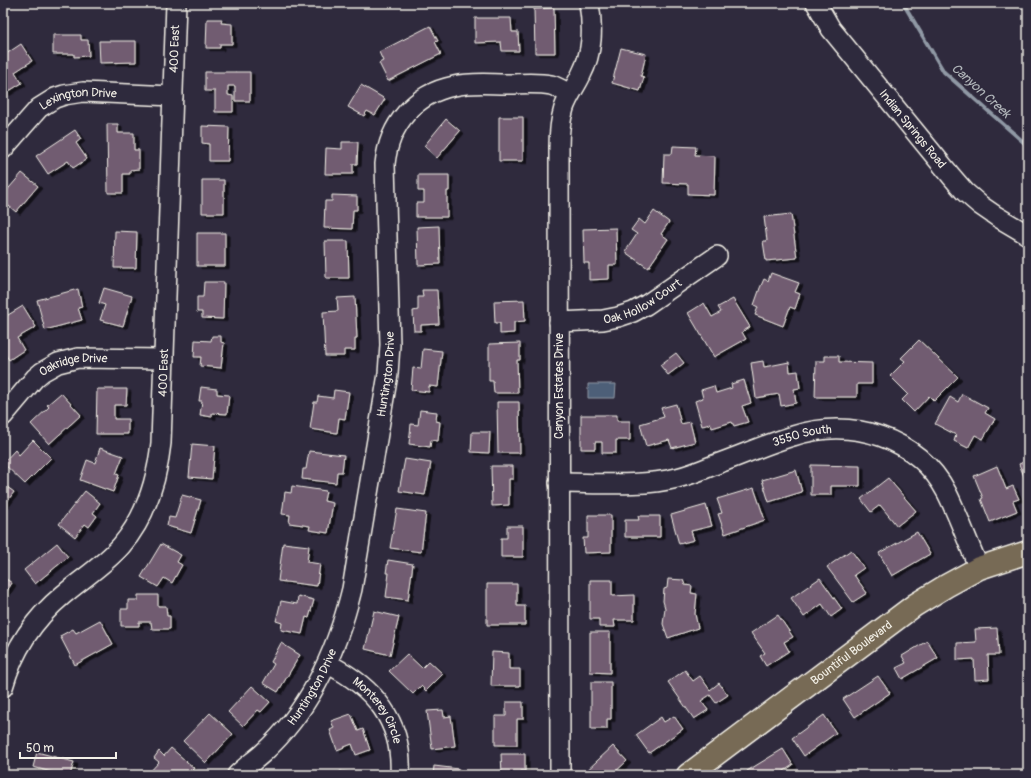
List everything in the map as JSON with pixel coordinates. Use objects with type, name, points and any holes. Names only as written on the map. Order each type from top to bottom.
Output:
[{"type":"main road","name":"Bountiful Boulevard","points":[[688,775],[915,605],[979,568],[1028,552]]},
{"type":"street","name":"400 East","points":[[3,687],[17,651],[36,623],[63,595],[89,576],[123,544],[139,520],[152,490],[159,463],[161,443],[176,3]]},
{"type":"street","name":"Canyon Estates Drive","points":[[560,775],[559,135],[564,107],[585,67],[591,45],[592,24],[589,3]]},
{"type":"street","name":"Indian Springs Road","points":[[816,3],[831,29],[961,187],[980,205],[1028,235]]},
{"type":"street","name":"Huntington Drive","points":[[237,775],[263,753],[303,706],[328,664],[342,627],[352,589],[387,382],[390,345],[384,164],[390,137],[400,121],[412,107],[428,96],[454,86],[473,84],[544,84],[558,87],[570,94]]},
{"type":"street","name":"Lexington Drive","points":[[3,149],[39,108],[46,103],[64,95],[83,92],[173,96]]},
{"type":"street","name":"Oak Hollow Court","points":[[559,322],[604,320],[632,312],[646,305],[718,256]]},
{"type":"street","name":"Oakridge Drive","points":[[3,416],[35,378],[42,372],[58,363],[83,358],[164,360]]},
{"type":"street","name":"3550 South","points":[[559,483],[643,483],[666,481],[689,475],[804,432],[832,428],[859,430],[873,433],[898,444],[915,456],[930,470],[947,493],[979,568]]},
{"type":"street","name":"Monterey Circle","points":[[328,664],[343,672],[366,689],[385,711],[396,739],[399,753],[400,775]]},
{"type":"water","points":[[588,384],[616,384],[615,398],[588,398]]},
{"type":"building","points":[[554,8],[555,53],[535,53],[534,9]]},
{"type":"building","points":[[475,18],[511,18],[512,32],[518,32],[519,51],[502,51],[501,42],[475,43]]},
{"type":"building","points":[[207,19],[222,19],[221,23],[232,24],[232,44],[220,44],[220,48],[206,48]]},
{"type":"building","points":[[430,26],[438,41],[435,42],[441,54],[388,81],[379,63],[383,61],[379,52]]},
{"type":"building","points":[[53,35],[81,35],[81,40],[88,40],[89,56],[74,57],[74,54],[53,54]]},
{"type":"building","points":[[99,41],[136,41],[136,62],[100,63]]},
{"type":"building","points":[[21,44],[32,61],[15,72],[22,83],[6,93],[3,88],[3,56]]},
{"type":"building","points":[[621,48],[646,54],[641,76],[644,77],[640,91],[612,83]]},
{"type":"building","points":[[205,72],[250,72],[250,101],[235,101],[235,86],[228,86],[228,95],[233,96],[233,112],[215,112],[215,91],[205,91]]},
{"type":"building","points":[[361,85],[385,99],[375,115],[367,111],[364,116],[348,107]]},
{"type":"building","points":[[499,117],[523,117],[523,161],[499,161]]},
{"type":"building","points":[[446,119],[460,131],[437,158],[424,146]]},
{"type":"building","points":[[107,124],[118,124],[118,133],[134,133],[134,150],[139,150],[139,169],[130,170],[130,174],[123,174],[123,193],[108,193]]},
{"type":"building","points":[[202,126],[229,127],[228,161],[209,161],[209,144],[202,143]]},
{"type":"building","points":[[75,130],[81,139],[76,143],[87,159],[73,168],[68,161],[48,174],[36,156]]},
{"type":"building","points":[[342,142],[358,142],[357,164],[353,164],[353,174],[325,174],[326,148],[342,149]]},
{"type":"building","points":[[673,146],[696,147],[695,155],[715,156],[714,195],[688,194],[688,184],[663,183],[664,154],[672,154]]},
{"type":"building","points":[[22,173],[38,186],[16,212],[3,201],[3,195]]},
{"type":"building","points":[[418,175],[449,175],[449,191],[447,191],[447,217],[416,217],[416,203],[424,203],[424,191],[418,191]]},
{"type":"building","points":[[202,180],[224,180],[224,213],[202,213]]},
{"type":"building","points":[[332,195],[357,196],[357,210],[353,210],[352,229],[324,228],[325,201],[332,201]]},
{"type":"building","points":[[654,211],[669,222],[661,234],[668,239],[648,268],[625,252],[637,234],[631,230],[639,219],[645,224]]},
{"type":"building","points":[[791,214],[797,258],[766,261],[763,241],[767,241],[764,217]]},
{"type":"building","points":[[439,226],[440,264],[418,265],[417,227]]},
{"type":"building","points":[[616,228],[617,265],[609,265],[609,279],[589,280],[589,263],[584,263],[583,229]]},
{"type":"building","points":[[115,231],[137,232],[136,268],[114,268]]},
{"type":"building","points":[[197,233],[225,233],[225,266],[197,266]]},
{"type":"building","points":[[325,241],[348,241],[349,278],[326,278]]},
{"type":"building","points":[[771,273],[799,283],[795,292],[800,294],[795,309],[790,307],[783,326],[755,315],[758,307],[754,305],[760,288],[764,279],[768,281]]},
{"type":"building","points":[[204,282],[224,282],[223,319],[202,318],[202,312],[197,312],[197,297],[203,297]]},
{"type":"building","points":[[104,288],[132,296],[123,326],[100,320],[105,305],[99,303]]},
{"type":"building","points":[[78,289],[82,307],[78,308],[82,320],[45,330],[37,300]]},
{"type":"building","points":[[422,290],[437,290],[439,324],[421,325],[421,331],[414,331],[413,311],[418,310],[418,297],[423,297]]},
{"type":"building","points":[[355,297],[357,338],[355,338],[355,350],[344,350],[344,356],[325,356],[323,312],[338,311],[337,298]]},
{"type":"building","points":[[733,299],[750,327],[742,332],[746,339],[714,357],[688,313],[704,303],[712,317],[721,312],[718,307]]},
{"type":"building","points":[[524,300],[525,321],[514,322],[514,333],[500,334],[500,323],[495,323],[494,301]]},
{"type":"building","points":[[23,306],[36,327],[17,338],[24,350],[9,360],[3,351],[3,318]]},
{"type":"building","points":[[212,336],[221,336],[221,342],[224,343],[221,368],[200,366],[201,357],[194,357],[195,340],[211,341]]},
{"type":"building","points":[[919,340],[958,377],[934,401],[929,396],[914,412],[902,400],[908,394],[890,376],[905,361],[901,358]]},
{"type":"building","points":[[520,343],[520,360],[517,360],[518,393],[494,393],[493,381],[489,381],[489,344]]},
{"type":"building","points":[[423,349],[442,351],[438,387],[429,386],[429,392],[411,390],[413,368],[421,369]]},
{"type":"building","points":[[676,353],[684,363],[668,375],[660,365]]},
{"type":"building","points":[[825,356],[839,356],[839,362],[872,363],[872,384],[857,384],[857,397],[815,397],[816,361],[825,361]]},
{"type":"building","points":[[763,361],[764,367],[789,362],[790,372],[798,371],[800,388],[794,389],[796,403],[781,406],[779,394],[756,398],[751,363]]},
{"type":"building","points":[[744,380],[751,403],[742,406],[748,422],[734,426],[732,422],[712,428],[711,424],[702,426],[695,401],[703,398],[701,390],[714,386],[716,393],[732,388],[731,384]]},
{"type":"building","points":[[201,387],[217,389],[217,394],[229,395],[227,414],[212,413],[212,417],[200,415],[202,401],[199,401]]},
{"type":"building","points":[[97,389],[127,389],[126,405],[114,405],[114,419],[128,419],[128,434],[96,434]]},
{"type":"building","points":[[334,390],[349,392],[345,419],[339,418],[337,433],[310,429],[314,402],[317,402],[318,396],[333,398]]},
{"type":"building","points":[[61,393],[81,415],[49,444],[31,424],[49,407],[47,405]]},
{"type":"building","points":[[962,394],[988,408],[985,413],[995,419],[983,439],[975,435],[968,448],[954,441],[956,435],[935,424],[950,397],[958,402]]},
{"type":"building","points":[[497,402],[519,402],[520,453],[498,453]]},
{"type":"building","points":[[676,404],[681,424],[690,422],[695,442],[672,448],[669,440],[646,446],[640,424],[664,417],[661,408]]},
{"type":"building","points":[[420,410],[437,412],[436,421],[440,422],[438,441],[431,440],[430,447],[409,444],[411,424],[418,425]]},
{"type":"building","points":[[581,415],[617,415],[617,421],[630,421],[630,440],[616,440],[616,453],[602,453],[602,442],[595,442],[595,449],[581,449]]},
{"type":"building","points":[[472,432],[490,432],[489,453],[471,452]]},
{"type":"building","points":[[33,440],[51,458],[25,484],[3,463],[15,450],[19,455]]},
{"type":"building","points":[[192,444],[215,446],[212,479],[189,477]]},
{"type":"building","points":[[100,448],[123,456],[116,474],[119,475],[113,492],[80,480],[87,460],[95,463]]},
{"type":"building","points":[[309,451],[344,455],[342,472],[337,472],[336,483],[302,479],[303,469],[306,469]]},
{"type":"building","points":[[405,459],[431,463],[425,495],[399,491]]},
{"type":"building","points":[[1028,460],[1028,486],[1019,464]]},
{"type":"building","points":[[811,465],[860,466],[860,486],[831,486],[831,495],[811,495]]},
{"type":"building","points":[[491,466],[513,466],[513,479],[509,479],[509,505],[492,506]]},
{"type":"building","points":[[997,466],[1006,489],[1013,486],[1019,499],[1013,501],[1017,511],[990,522],[981,499],[983,498],[974,476]]},
{"type":"building","points":[[796,470],[802,492],[769,502],[762,480]]},
{"type":"building","points":[[888,478],[916,511],[897,526],[880,505],[871,512],[861,499]]},
{"type":"building","points":[[3,484],[14,492],[3,507]]},
{"type":"building","points":[[292,486],[326,491],[324,501],[333,503],[328,533],[309,530],[310,526],[289,523],[290,515],[282,514],[285,492],[291,493]]},
{"type":"building","points":[[754,488],[765,520],[725,534],[718,514],[722,513],[717,499]]},
{"type":"building","points":[[85,491],[100,503],[93,513],[97,516],[89,527],[85,524],[75,537],[59,524]]},
{"type":"building","points":[[182,495],[201,500],[191,533],[167,526],[169,517],[175,518]]},
{"type":"building","points":[[706,505],[712,526],[691,531],[694,540],[679,544],[671,515]]},
{"type":"building","points":[[397,509],[426,513],[421,552],[390,548]]},
{"type":"building","points":[[588,515],[611,515],[611,552],[584,553],[583,538],[588,538]]},
{"type":"building","points":[[638,516],[660,516],[660,537],[625,537],[625,520],[639,520]]},
{"type":"building","points":[[507,526],[523,526],[523,557],[501,557],[501,538],[507,538]]},
{"type":"building","points":[[917,532],[930,554],[892,576],[879,553]]},
{"type":"building","points":[[57,543],[68,557],[35,584],[24,570]]},
{"type":"building","points":[[283,543],[309,546],[307,562],[320,564],[317,586],[278,581]]},
{"type":"building","points":[[161,544],[181,555],[177,562],[182,565],[172,583],[164,578],[158,587],[141,577]]},
{"type":"building","points":[[851,550],[864,568],[854,575],[867,593],[853,602],[827,567]]},
{"type":"building","points":[[388,560],[413,564],[408,600],[386,597],[389,573],[386,573]]},
{"type":"building","points":[[3,577],[12,583],[3,597]]},
{"type":"building","points":[[820,578],[842,609],[831,617],[822,604],[804,617],[791,598]]},
{"type":"building","points":[[668,579],[683,580],[685,585],[692,586],[691,593],[697,594],[695,614],[698,628],[668,638],[663,624],[665,608],[663,601],[664,589],[667,588]]},
{"type":"building","points":[[590,580],[612,580],[612,596],[634,595],[634,620],[614,620],[615,627],[599,627],[599,619],[590,619]]},
{"type":"building","points":[[487,584],[517,584],[517,606],[525,606],[525,625],[487,625]]},
{"type":"building","points":[[138,595],[158,595],[158,606],[166,606],[167,616],[170,616],[170,629],[152,629],[151,622],[139,622],[139,626],[121,626],[121,609],[128,609],[128,600],[138,600]]},
{"type":"building","points":[[298,596],[314,600],[309,618],[306,617],[302,634],[281,630],[282,623],[276,621],[281,601],[297,604]]},
{"type":"building","points":[[374,611],[399,617],[390,655],[365,649]]},
{"type":"building","points":[[778,615],[793,637],[784,642],[789,651],[766,666],[760,656],[765,653],[751,633]]},
{"type":"building","points":[[100,620],[113,644],[75,665],[60,636],[73,629],[76,633]]},
{"type":"building","points":[[997,628],[999,655],[988,655],[989,679],[975,680],[974,659],[957,660],[957,643],[976,642],[975,629]]},
{"type":"building","points":[[590,632],[610,632],[610,673],[590,672]]},
{"type":"building","points":[[927,641],[938,658],[902,679],[896,668],[906,663],[902,656]]},
{"type":"building","points":[[281,643],[300,655],[278,692],[263,683],[274,664],[271,662]]},
{"type":"building","points":[[492,652],[509,653],[509,669],[520,669],[520,686],[491,686]]},
{"type":"building","points":[[407,654],[422,668],[429,661],[443,674],[426,691],[421,686],[413,694],[389,671]]},
{"type":"building","points":[[685,670],[693,681],[700,676],[710,690],[719,683],[728,695],[716,703],[710,695],[701,701],[708,710],[694,719],[668,682]]},
{"type":"building","points":[[878,676],[890,693],[855,717],[843,699]]},
{"type":"building","points":[[591,682],[611,682],[611,719],[607,719],[607,729],[591,729]]},
{"type":"building","points":[[252,686],[270,702],[261,712],[258,710],[243,726],[228,712]]},
{"type":"building","points":[[506,702],[523,702],[523,719],[517,719],[517,745],[495,745],[495,716],[506,716]]},
{"type":"building","points":[[443,710],[444,717],[451,716],[455,746],[432,749],[427,711]]},
{"type":"building","points":[[210,713],[233,734],[206,763],[183,741]]},
{"type":"building","points":[[351,714],[358,731],[363,729],[370,750],[356,755],[352,744],[337,750],[330,730],[334,728],[331,721]]},
{"type":"building","points":[[824,715],[836,733],[804,756],[792,738]]},
{"type":"building","points":[[674,716],[683,729],[649,753],[636,735],[661,717],[664,722]]},
{"type":"building","points":[[613,746],[627,761],[612,775],[582,775]]},
{"type":"building","points":[[171,748],[194,768],[188,775],[147,775],[159,762],[154,758],[159,751],[164,756]]},
{"type":"building","points":[[783,749],[793,765],[778,775],[750,775],[747,771]]},
{"type":"building","points":[[37,752],[74,762],[70,775],[62,775],[33,767]]},
{"type":"building","points":[[501,754],[525,754],[525,771],[521,771],[521,775],[502,775]]},
{"type":"building","points":[[434,766],[459,769],[459,775],[433,775]]},
{"type":"building","points":[[340,771],[359,774],[359,775],[339,775]]},
{"type":"waterway","name":"Canyon Creek","points":[[903,3],[944,72],[1028,146]]}]
